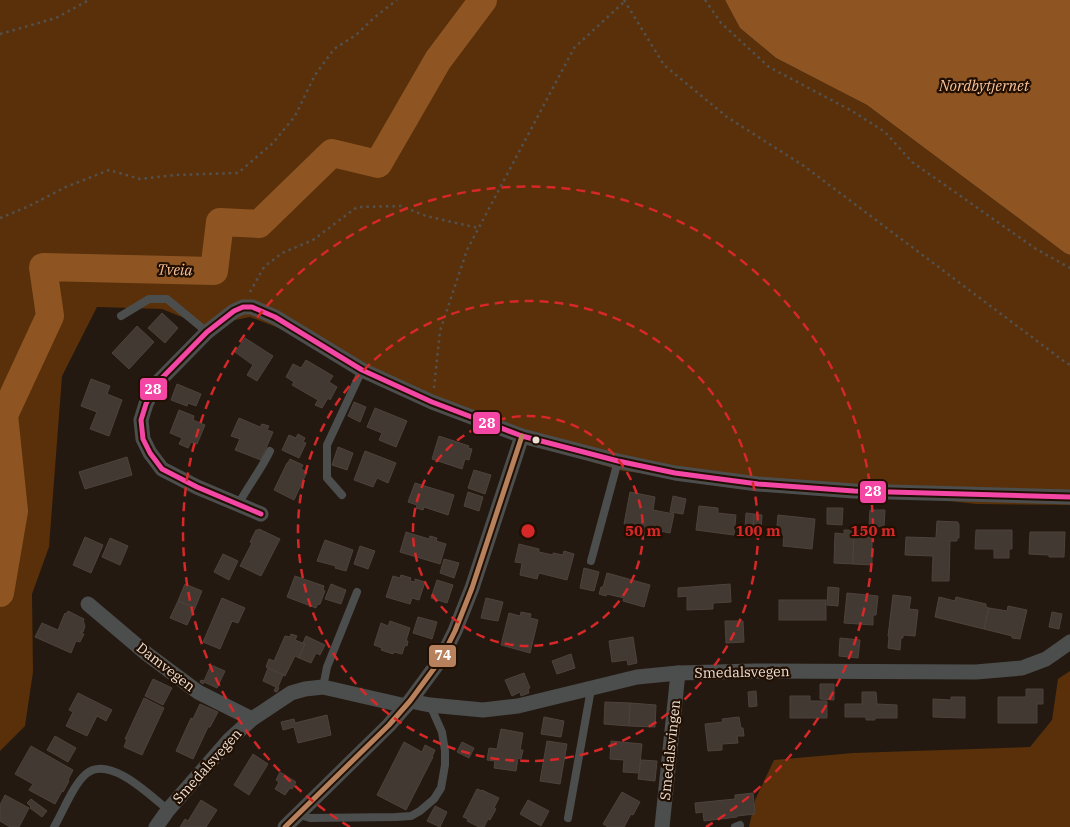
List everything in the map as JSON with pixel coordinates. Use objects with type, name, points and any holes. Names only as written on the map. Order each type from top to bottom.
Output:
[{"type":"street","points":[[261,514],[197,487],[162,469],[143,439],[141,420],[146,404],[156,385],[206,332],[234,311],[243,307],[252,307],[275,317],[362,370],[432,402],[522,436],[618,461],[675,473],[758,484],[854,491],[1070,497]]},
{"type":"street","points":[[284,827],[389,725],[408,704],[440,659],[455,631],[472,588],[522,436]]},
{"type":"street","name":"Damvegen","points":[[88,604],[147,654],[198,692],[252,719]]},
{"type":"street","name":"Smedalsvegen","points":[[156,827],[168,810],[230,739],[252,719],[291,693],[305,689],[322,687],[408,704],[483,710],[518,706],[637,677],[678,673],[755,671],[976,672],[1022,668],[1046,658],[1070,642]]},
{"type":"street","name":"Smedalsvingen","points":[[662,827],[678,673]]},
{"type":"lane","points":[[121,316],[149,299],[168,299],[206,332]]},
{"type":"lane","points":[[342,495],[327,478],[327,445],[362,370]]},
{"type":"lane","points":[[238,505],[270,451]]},
{"type":"lane","points":[[590,562],[618,461]]},
{"type":"lane","points":[[322,687],[327,666],[356,592]]},
{"type":"lane","points":[[568,818],[591,689]]},
{"type":"lane","points":[[297,814],[310,818],[410,816],[434,800],[443,780],[445,751],[442,732],[430,705]]},
{"type":"lane","points":[[54,827],[78,783],[87,773],[98,768],[113,770],[126,777],[168,810]]},
{"type":"path","points":[[0,34],[56,18],[89,0]]},
{"type":"path","points":[[0,218],[27,207],[66,187],[109,170],[140,179],[174,174],[238,173],[273,143],[294,116],[315,75],[334,49],[356,35],[397,0]]},
{"type":"path","points":[[705,0],[721,23],[769,67],[885,132],[912,162],[1036,249],[1070,268]]},
{"type":"path","points":[[432,402],[440,331],[467,250],[574,48],[624,1],[664,65],[727,117],[804,166],[1070,364]]},
{"type":"path","points":[[243,307],[264,266],[282,254],[313,240],[357,207],[402,206],[426,216],[478,228]]},
{"type":"shaded area","points":[[0,0],[725,0],[740,28],[776,58],[867,105],[1070,255],[1070,505],[976,504],[889,494],[797,491],[623,471],[434,410],[334,349],[250,317],[204,326],[162,309],[97,307],[62,376],[49,547],[32,594],[33,672],[25,726],[0,751]]},
{"type":"shaded area","points":[[1070,671],[1070,827],[749,827],[755,800],[774,760],[853,753],[1030,747],[1052,720],[1058,679]]},
{"type":"water","name":"Nordbytjernet","points":[[725,0],[1070,0],[1070,255],[867,105],[776,58],[740,28]]},
{"type":"building","points":[[162,313],[178,328],[165,343],[148,328]]},
{"type":"building","points":[[137,326],[154,342],[129,369],[112,353]]},
{"type":"building","points":[[245,338],[273,356],[257,381],[247,375],[253,365],[235,352]]},
{"type":"building","points":[[306,360],[333,376],[329,382],[337,387],[330,400],[328,398],[322,408],[315,405],[318,400],[292,385],[294,382],[286,377],[293,364],[301,368]]},
{"type":"building","points":[[91,379],[110,386],[107,394],[122,400],[109,436],[90,429],[97,412],[81,406]]},
{"type":"building","points":[[177,384],[201,394],[196,406],[188,403],[187,406],[171,400]]},
{"type":"building","points":[[354,402],[366,407],[360,422],[348,416]]},
{"type":"building","points":[[375,408],[407,421],[396,447],[379,440],[382,433],[367,427]]},
{"type":"building","points":[[179,410],[194,416],[193,420],[205,425],[197,444],[191,442],[188,448],[179,444],[182,438],[170,433]]},
{"type":"building","points":[[239,418],[260,427],[262,424],[269,426],[267,430],[273,432],[261,460],[235,450],[240,439],[231,436]]},
{"type":"building","points":[[298,434],[305,438],[303,442],[306,443],[299,458],[282,450],[289,435],[296,438]]},
{"type":"building","points":[[439,436],[469,446],[468,448],[472,449],[469,460],[465,459],[462,469],[432,459]]},
{"type":"building","points":[[338,447],[353,453],[347,470],[332,465]]},
{"type":"building","points":[[365,451],[396,463],[388,483],[377,478],[373,487],[354,480]]},
{"type":"building","points":[[127,457],[132,475],[85,489],[79,472]]},
{"type":"building","points":[[290,459],[303,465],[301,469],[307,472],[294,500],[274,490]]},
{"type":"building","points":[[474,470],[491,475],[485,494],[468,488]]},
{"type":"building","points":[[415,483],[454,495],[448,515],[424,507],[423,510],[416,508],[417,505],[408,502]]},
{"type":"building","points":[[468,492],[483,497],[479,511],[464,506]]},
{"type":"building","points":[[630,492],[655,497],[653,510],[674,514],[670,533],[645,528],[644,535],[628,532],[630,525],[624,524]]},
{"type":"building","points":[[673,496],[686,499],[683,514],[670,512]]},
{"type":"building","points":[[699,506],[718,508],[718,513],[736,515],[734,535],[696,530]]},
{"type":"building","points":[[827,508],[843,508],[842,525],[827,524]]},
{"type":"building","points":[[870,510],[885,510],[884,527],[869,526]]},
{"type":"building","points":[[746,513],[754,514],[753,531],[745,530]]},
{"type":"building","points":[[754,514],[762,515],[761,532],[753,531]]},
{"type":"building","points":[[778,515],[815,519],[812,549],[783,546],[784,535],[776,535]]},
{"type":"building","points":[[937,521],[958,522],[959,524],[959,538],[957,538],[957,541],[950,541],[949,581],[932,581],[933,556],[905,555],[906,537],[936,538]]},
{"type":"building","points":[[259,529],[280,539],[261,576],[240,566],[252,543],[250,542],[256,530]]},
{"type":"building","points":[[844,530],[854,530],[853,564],[834,563],[835,533],[844,534]]},
{"type":"building","points":[[854,530],[864,530],[864,534],[872,534],[872,565],[853,564]]},
{"type":"building","points":[[976,530],[1012,530],[1012,549],[1009,549],[1009,558],[994,558],[994,549],[975,549]]},
{"type":"building","points":[[406,532],[429,539],[430,536],[437,538],[436,541],[446,544],[440,564],[400,552]]},
{"type":"building","points":[[1030,532],[1065,532],[1064,557],[1029,554]]},
{"type":"building","points":[[85,537],[103,545],[91,573],[73,565]]},
{"type":"building","points":[[110,538],[128,546],[120,565],[102,557]]},
{"type":"building","points":[[325,540],[353,550],[346,571],[317,561]]},
{"type":"building","points":[[519,544],[553,555],[553,553],[563,555],[564,551],[574,554],[567,580],[539,573],[537,579],[520,575],[522,563],[515,562]]},
{"type":"building","points":[[360,546],[375,551],[368,569],[354,564]]},
{"type":"building","points":[[223,554],[238,561],[229,580],[214,572]]},
{"type":"building","points":[[444,559],[459,563],[454,578],[440,573]]},
{"type":"building","points":[[584,568],[599,572],[594,591],[580,588]]},
{"type":"building","points":[[607,573],[650,585],[644,607],[623,601],[624,598],[599,594]]},
{"type":"building","points":[[401,575],[411,578],[410,581],[415,582],[415,579],[425,582],[419,600],[412,598],[410,604],[386,597],[393,576],[400,578]]},
{"type":"building","points":[[295,576],[324,586],[323,590],[325,591],[320,604],[316,608],[287,597]]},
{"type":"building","points":[[437,580],[453,585],[447,603],[431,598]]},
{"type":"building","points":[[185,584],[202,591],[195,608],[178,601]]},
{"type":"building","points":[[331,584],[346,590],[341,604],[325,599]]},
{"type":"building","points":[[730,584],[731,602],[713,603],[713,609],[687,610],[687,596],[678,597],[678,588]]},
{"type":"building","points":[[828,587],[839,588],[838,606],[827,605]]},
{"type":"building","points":[[847,593],[878,596],[876,615],[873,615],[873,625],[844,623]]},
{"type":"building","points":[[893,595],[911,597],[909,609],[918,610],[915,636],[903,635],[900,650],[888,648]]},
{"type":"building","points":[[939,597],[955,601],[956,597],[986,604],[986,607],[989,608],[984,629],[935,617]]},
{"type":"building","points":[[222,598],[245,608],[238,623],[232,621],[220,649],[203,642]]},
{"type":"building","points":[[486,598],[503,602],[498,621],[481,618]]},
{"type":"building","points":[[779,600],[826,600],[826,620],[779,620]]},
{"type":"building","points":[[178,601],[195,608],[187,625],[170,618]]},
{"type":"building","points":[[1008,606],[1027,610],[1020,639],[984,629],[989,608],[1007,611]]},
{"type":"building","points":[[68,611],[84,619],[85,626],[83,632],[80,632],[84,634],[80,642],[76,641],[71,653],[35,637],[42,623],[58,630],[65,613]]},
{"type":"building","points":[[521,612],[531,614],[530,618],[538,620],[530,653],[501,645],[509,613],[520,616]]},
{"type":"building","points":[[1052,612],[1062,614],[1059,629],[1049,627]]},
{"type":"building","points":[[418,617],[437,622],[432,639],[413,633]]},
{"type":"building","points":[[390,621],[410,628],[406,641],[408,641],[407,646],[405,645],[402,654],[394,652],[393,654],[381,650],[382,648],[374,645],[381,623],[388,626]]},
{"type":"building","points":[[725,621],[743,621],[744,642],[726,643]]},
{"type":"building","points":[[291,634],[297,636],[295,640],[305,644],[299,658],[295,656],[285,676],[266,667],[269,659],[274,661],[285,636],[290,637]]},
{"type":"building","points":[[306,636],[325,645],[320,655],[316,653],[311,663],[299,658]]},
{"type":"building","points":[[633,637],[637,663],[628,665],[627,660],[612,662],[609,641]]},
{"type":"building","points":[[840,638],[860,640],[858,658],[839,656]]},
{"type":"building","points":[[571,654],[575,668],[557,674],[552,661]]},
{"type":"building","points":[[211,665],[225,671],[217,688],[200,682],[201,680],[204,681]]},
{"type":"building","points":[[268,668],[283,675],[277,692],[274,691],[276,687],[263,681]]},
{"type":"building","points":[[524,673],[530,688],[528,689],[529,693],[521,696],[520,692],[512,696],[505,680]]},
{"type":"building","points":[[153,679],[172,688],[163,705],[145,696]]},
{"type":"building","points":[[820,684],[834,684],[834,700],[820,699]]},
{"type":"building","points":[[1026,689],[1043,689],[1043,704],[1037,704],[1037,723],[998,723],[998,697],[1026,697]]},
{"type":"building","points":[[756,691],[757,706],[749,707],[748,692]]},
{"type":"building","points":[[862,692],[876,692],[877,704],[897,705],[897,718],[866,720],[866,717],[845,717],[845,704],[862,704]]},
{"type":"building","points":[[78,693],[112,710],[106,721],[97,716],[87,736],[66,726],[73,712],[69,710]]},
{"type":"building","points":[[790,696],[810,696],[810,701],[827,701],[827,718],[790,718]]},
{"type":"building","points":[[951,697],[965,697],[965,718],[933,717],[933,699],[951,700]]},
{"type":"building","points":[[144,698],[164,708],[142,755],[124,747],[127,739],[125,739]]},
{"type":"building","points":[[605,702],[630,703],[629,726],[604,724]]},
{"type":"building","points":[[630,703],[656,705],[655,727],[629,726]]},
{"type":"building","points":[[200,704],[218,712],[210,727],[208,727],[193,759],[176,751],[191,718],[193,719]]},
{"type":"building","points":[[327,715],[331,735],[298,743],[294,727],[283,730],[281,722],[294,719],[295,723]]},
{"type":"building","points":[[544,717],[564,721],[561,737],[541,734]]},
{"type":"building","points":[[739,717],[744,736],[737,736],[738,743],[722,744],[722,750],[708,751],[705,724],[723,722],[722,719]]},
{"type":"building","points":[[501,729],[523,733],[520,750],[523,750],[521,759],[518,758],[516,771],[494,768],[495,761],[487,760],[489,748],[497,749]]},
{"type":"building","points":[[55,736],[76,748],[68,762],[47,750]]},
{"type":"building","points":[[547,741],[567,744],[560,784],[540,781]]},
{"type":"building","points":[[611,741],[642,744],[639,773],[623,772],[624,760],[610,759]]},
{"type":"building","points":[[404,742],[422,752],[425,745],[435,750],[406,810],[377,795]]},
{"type":"building","points":[[462,742],[474,748],[469,758],[457,752]]},
{"type":"building","points":[[31,746],[73,770],[69,781],[55,804],[29,790],[33,784],[15,774]]},
{"type":"building","points":[[253,754],[268,764],[249,795],[234,785]]},
{"type":"building","points":[[641,760],[657,761],[655,781],[638,779]]},
{"type":"building","points":[[280,772],[296,782],[285,795],[275,789],[279,782],[276,780]]},
{"type":"building","points":[[477,789],[499,798],[494,808],[496,809],[484,827],[479,827],[463,817]]},
{"type":"building","points":[[622,792],[640,802],[624,827],[608,827],[603,824]]},
{"type":"building","points":[[753,793],[755,814],[704,821],[703,812],[696,813],[695,803],[735,799],[735,795]]},
{"type":"building","points":[[5,795],[29,808],[19,827],[10,827],[0,821],[0,805]]},
{"type":"building","points":[[31,799],[47,811],[42,817],[30,808],[27,803]]},
{"type":"building","points":[[201,800],[217,810],[206,827],[180,827],[185,819],[188,821]]},
{"type":"building","points":[[528,800],[549,811],[541,826],[520,814]]},
{"type":"building","points":[[435,806],[447,812],[440,827],[427,821]]},
{"type":"waterway","name":"Tveia","points":[[0,593],[14,511],[4,415],[50,316],[43,267],[214,271],[220,222],[259,224],[332,153],[378,164],[438,60],[483,0]]},
{"type":"transit line","name":"28","points":[[261,514],[197,487],[162,469],[150,453],[143,439],[141,420],[155,385],[207,332],[234,311],[243,307],[252,307],[275,317],[362,370],[432,402],[522,436],[618,461],[675,473],[758,484],[854,491],[1070,497]]},
{"type":"transit line","name":"74","points":[[285,827],[389,725],[410,701],[441,659],[455,631],[472,588],[522,436]]}]
